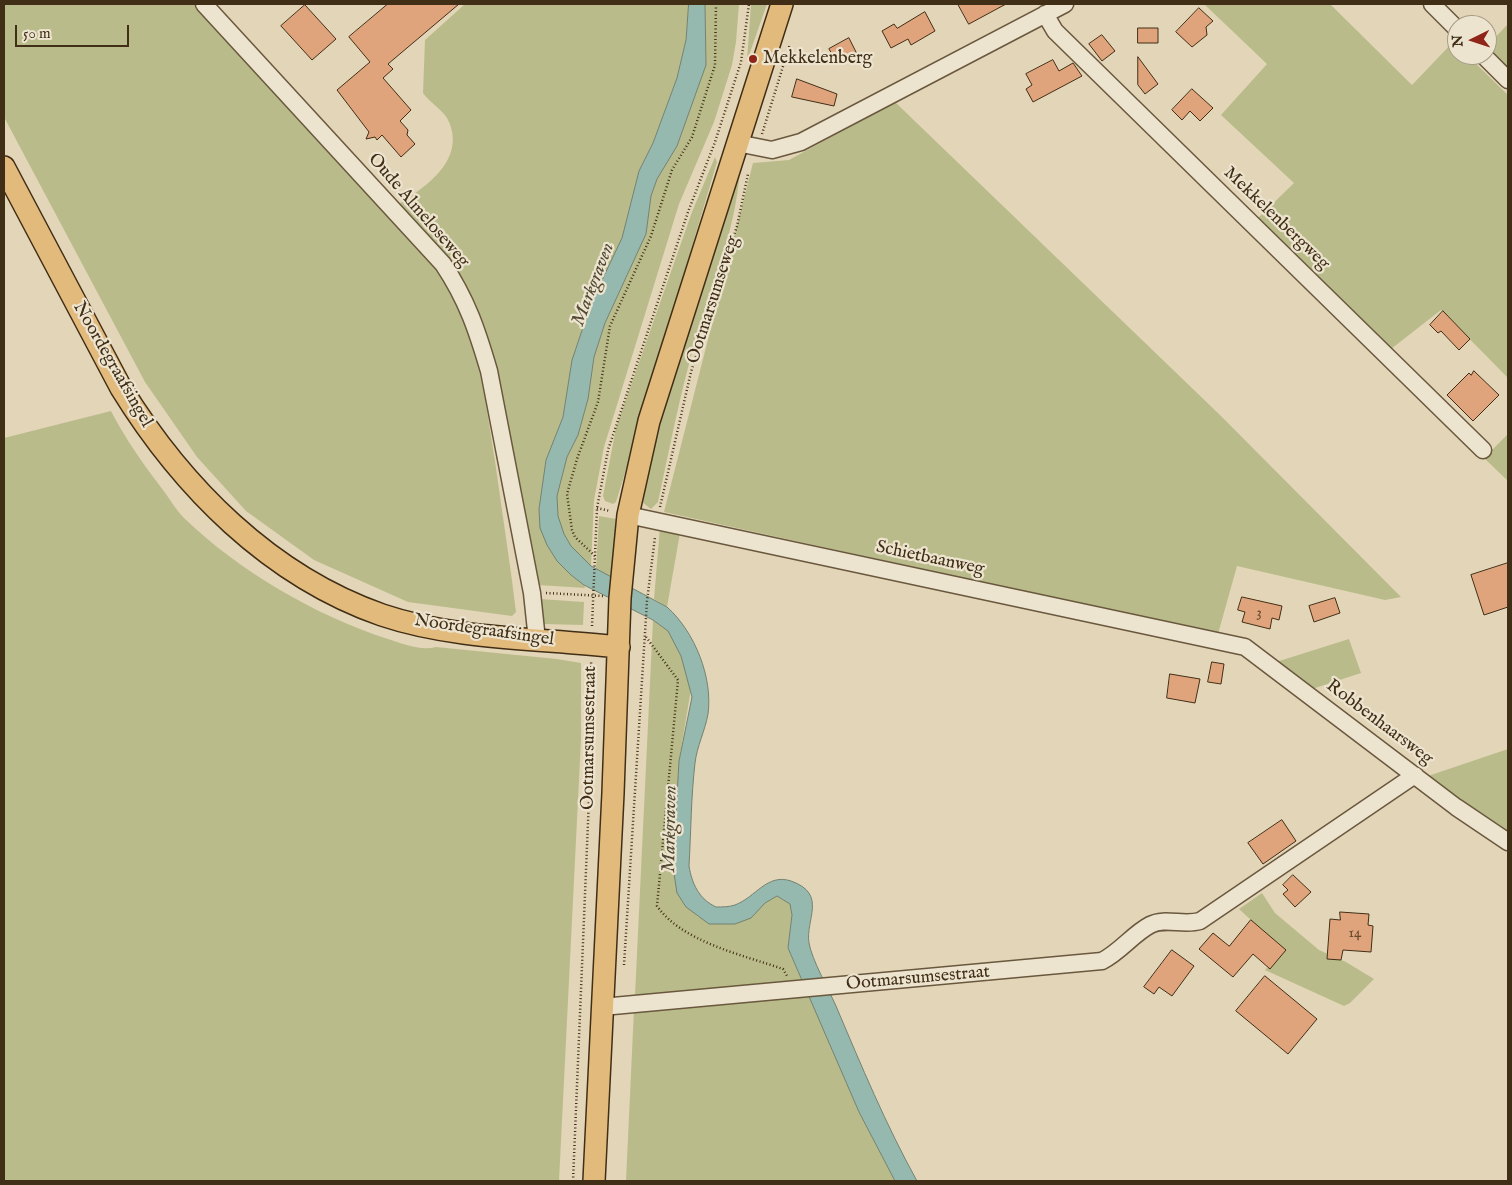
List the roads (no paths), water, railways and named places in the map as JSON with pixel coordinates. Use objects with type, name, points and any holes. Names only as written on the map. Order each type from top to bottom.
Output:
[{"type":"main road","name":"Ootmarsumseweg","points":[[622,582],[628,515],[649,421],[747,145],[782,4]]},
{"type":"main road","name":"Noordegraafsingel","points":[[4,167],[121,388],[142,422],[190,483],[261,549],[321,589],[383,615],[446,629],[618,647]]},
{"type":"main road","name":"Ootmarsumsestraat","points":[[594,1181],[622,582]]},
{"type":"street","name":"Oude Almeloseweg","points":[[204,4],[443,264],[462,292],[478,335],[488,371],[532,593],[537,640]]},
{"type":"street","points":[[747,145],[772,150],[801,142],[1064,4]]},
{"type":"street","points":[[1432,4],[1447,19]]},
{"type":"street","name":"Mekkelenbergweg","points":[[1045,14],[1055,31],[1482,450]]},
{"type":"street","points":[[1493,65],[1508,80]]},
{"type":"street","name":"Schietbaanweg","points":[[628,515],[1224,641]]},
{"type":"street","name":"Robbenhaarsweg","points":[[1224,641],[1244,647],[1456,807],[1508,842]]},
{"type":"street","name":"Ootmarsumsestraat","points":[[602,1007],[1088,964],[1102,961],[1114,955],[1149,926],[1163,921],[1188,924],[1200,921],[1415,775]]},
{"type":"water","points":[[689,4],[705,4],[706,65],[677,146],[657,179],[651,196],[646,234],[605,323],[594,357],[588,399],[578,435],[567,457],[557,496],[558,516],[564,534],[571,546],[591,566],[667,607],[677,617],[694,642],[705,671],[709,700],[707,720],[696,757],[693,789],[689,866],[694,885],[705,900],[716,907],[735,905],[775,880],[791,881],[802,886],[809,893],[812,900],[812,908],[809,943],[813,957],[884,1117],[917,1181],[895,1181],[859,1112],[788,948],[792,915],[790,904],[777,896],[765,903],[751,918],[735,924],[709,924],[686,907],[677,893],[673,867],[679,761],[692,697],[681,656],[668,631],[653,620],[584,585],[571,575],[557,561],[547,545],[540,528],[539,509],[546,460],[563,417],[572,360],[592,301],[622,238],[639,171],[653,143],[677,78],[686,40]]},
{"type":"place","name":"Mekkelenberg","points":[[753,59]]},
{"type":"water label","name":"Markgraven","points":[[594,285]]},
{"type":"water label","name":"Markgraven","points":[[671,829]]}]
